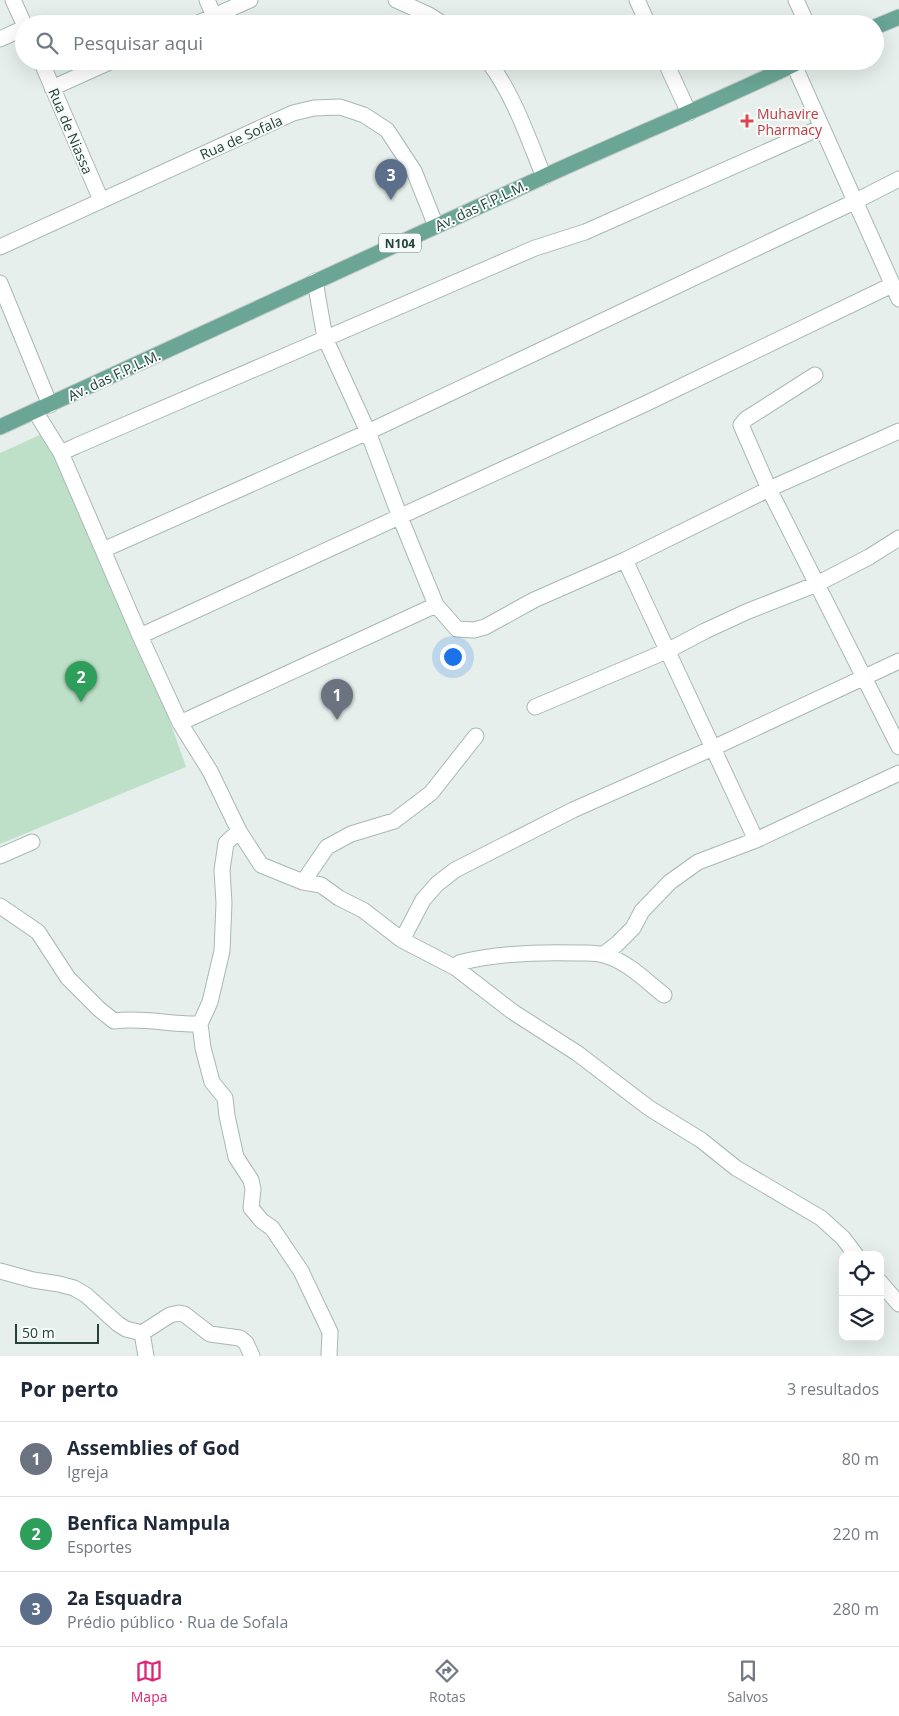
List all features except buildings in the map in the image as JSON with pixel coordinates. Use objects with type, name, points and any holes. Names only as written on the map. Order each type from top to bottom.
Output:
[{"type":"main road","points":[[884,23],[899,17]]},
{"type":"main road","name":"Av. das F.P.L.M.","points":[[0,428],[436,226],[689,114],[782,70]]},
{"type":"street","points":[[13,0],[20,15]]},
{"type":"street","points":[[207,0],[214,15]]},
{"type":"street","points":[[216,15],[250,0]]},
{"type":"street","points":[[396,0],[429,15]]},
{"type":"street","points":[[637,0],[644,15]]},
{"type":"street","points":[[796,0],[803,15]]},
{"type":"street","points":[[0,39],[15,32]]},
{"type":"street","name":"Rua de Niassa","points":[[45,70],[101,200]]},
{"type":"street","points":[[52,88],[92,70]]},
{"type":"street","points":[[495,70],[512,102],[544,177]]},
{"type":"street","points":[[669,70],[689,114]]},
{"type":"street","points":[[800,70],[822,127],[899,299]]},
{"type":"street","name":"Rua de Sofala","points":[[0,247],[293,113],[314,108],[340,107],[364,116],[387,130],[414,171],[436,226]]},
{"type":"street","points":[[61,454],[535,248],[586,232],[822,127]]},
{"type":"street","points":[[103,550],[368,432],[899,179]]},
{"type":"street","points":[[316,281],[325,338],[368,432],[436,605],[457,629],[474,630],[486,627],[534,600],[626,560],[768,489],[899,431]]},
{"type":"street","points":[[0,283],[50,405]]},
{"type":"street","points":[[140,636],[648,403],[892,285]]},
{"type":"street","points":[[815,375],[743,423],[743,429],[768,489],[899,747]]},
{"type":"street","points":[[35,411],[61,454],[180,724],[210,771],[239,831],[261,865],[303,882],[321,885],[339,898],[363,910],[402,940],[456,968],[513,1012],[577,1053],[649,1108],[701,1140],[736,1168],[821,1218],[843,1238],[853,1251]]},
{"type":"street","points":[[535,707],[669,650],[738,616],[817,584],[869,557],[899,538]]},
{"type":"street","points":[[626,560],[756,840]]},
{"type":"street","points":[[180,724],[436,605]]},
{"type":"street","points":[[402,940],[424,900],[437,884],[455,870],[573,810],[864,679],[899,661]]},
{"type":"street","points":[[303,882],[327,847],[351,834],[394,821],[431,793],[476,736]]},
{"type":"street","points":[[604,954],[633,928],[642,912],[670,882],[698,862],[756,840],[899,773]]},
{"type":"street","points":[[239,831],[226,843],[222,870],[224,903],[222,952],[210,1002],[200,1024],[203,1048],[212,1082],[225,1098],[236,1157],[251,1180],[253,1189],[251,1208],[262,1221],[272,1228],[301,1271],[330,1332],[329,1356]]},
{"type":"street","points":[[0,856],[32,842]]},
{"type":"street","points":[[0,906],[38,932],[68,978],[114,1021],[130,1019],[171,1024],[200,1024]]},
{"type":"street","points":[[456,968],[459,963],[499,956],[569,952],[604,954],[630,968],[664,996]]},
{"type":"street","points":[[0,1271],[74,1288],[86,1295],[118,1324],[126,1329],[142,1333],[170,1315],[184,1314],[210,1334],[240,1338],[246,1343],[252,1356]]},
{"type":"street","points":[[884,1287],[899,1304]]},
{"type":"street","points":[[142,1333],[146,1356]]},
{"type":"green space","points":[[42,434],[61,453],[140,636],[186,767],[0,844],[0,453]]},
{"type":"place","name":"Muhavire Pharmacy","points":[[747,121]]},
{"type":"place","name":"2a Esquadra","points":[[391,200]]},
{"type":"place","name":"Benfica Nampula","points":[[81,702]]},
{"type":"place","name":"Assemblies of God","points":[[337,720]]}]
